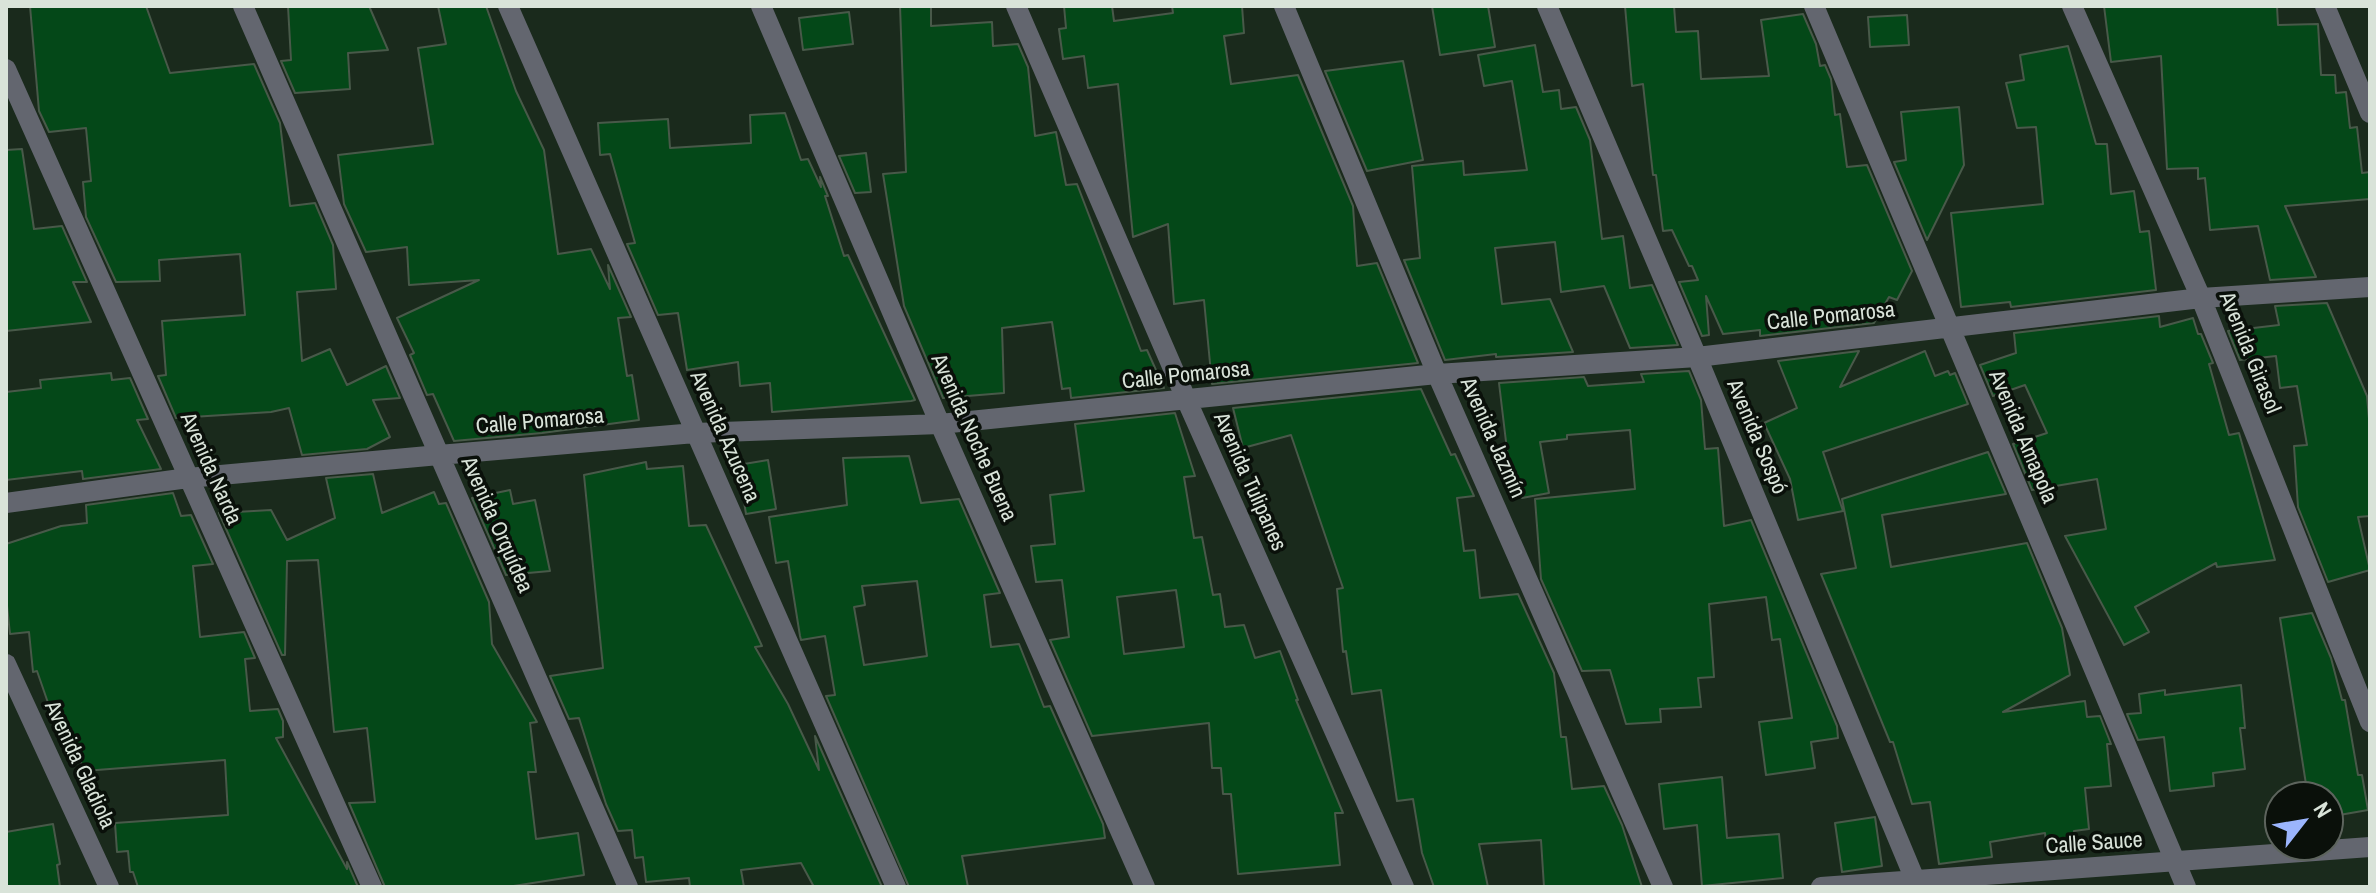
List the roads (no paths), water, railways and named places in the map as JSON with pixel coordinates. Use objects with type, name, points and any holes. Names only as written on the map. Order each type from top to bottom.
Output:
[{"type":"street","name":"Avenida Orquídea","points":[[243,6],[628,887]]},
{"type":"street","name":"Avenida Azucena","points":[[508,6],[896,887]]},
{"type":"street","name":"Avenida Noche Buena","points":[[761,6],[940,424],[1145,887]]},
{"type":"street","name":"Avenida Tulipanes","points":[[1016,6],[1187,401],[1404,887]]},
{"type":"street","name":"Avenida Jazmín","points":[[1284,6],[1437,374],[1663,887]]},
{"type":"street","name":"Avenida Sospó","points":[[1547,6],[1917,883]]},
{"type":"street","name":"Avenida Amapola","points":[[1814,6],[2186,887]]},
{"type":"street","name":"Avenida Girasol","points":[[2072,6],[2201,298],[2370,722]]},
{"type":"street","points":[[2325,6],[2370,113]]},
{"type":"street","name":"Avenida Narda","points":[[6,69],[372,887]]},
{"type":"street","name":"Calle Pomarosa","points":[[6,503],[188,478],[439,455],[695,433],[940,424],[1437,374],[1697,357],[2201,298],[2370,287]]},
{"type":"street","name":"Avenida Gladiola","points":[[6,664],[109,887]]},
{"type":"street","name":"Calle Sauce","points":[[1821,887],[1917,883],[2370,847]]}]
